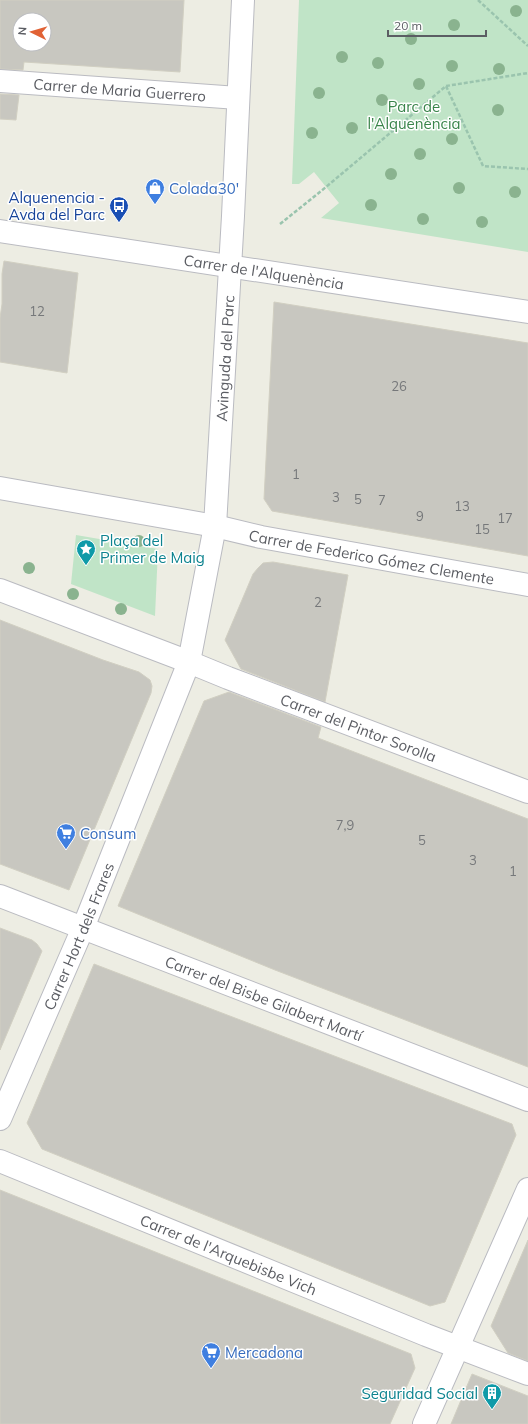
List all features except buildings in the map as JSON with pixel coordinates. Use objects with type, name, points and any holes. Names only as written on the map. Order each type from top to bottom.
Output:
[{"type":"street","name":"Avinguda del Parc","points":[[215,526],[233,216],[243,0]]},
{"type":"street","name":"Carrer de Maria Guerrero","points":[[0,81],[238,98]]},
{"type":"street","name":"Carrer de l'Alquenència","points":[[0,231],[528,312]]},
{"type":"street","points":[[0,488],[215,526],[189,662],[0,590]]},
{"type":"street","name":"Carrer de Federico Gómez Clemente","points":[[215,526],[261,537],[528,585]]},
{"type":"street","name":"Carrer del Pintor Sorolla","points":[[189,662],[235,681],[528,792]]},
{"type":"street","name":"Carrer Hort dels Frares","points":[[0,1119],[83,928],[189,662]]},
{"type":"street","name":"Carrer del Bisbe Gilabert Martí","points":[[0,896],[528,1100]]},
{"type":"street","name":"Carrer de l'Arquebisbe Vich","points":[[0,1161],[426,1335],[528,1374]]},
{"type":"street","points":[[424,1424],[528,1189]]},
{"type":"path","points":[[478,0],[528,46]]},
{"type":"path","points":[[280,224],[446,86],[528,73]]},
{"type":"path","points":[[446,86],[483,166],[528,169]]},
{"type":"green space","name":"Parc de l'Alquenència","points":[[299,0],[528,0],[528,252],[321,218],[339,203],[314,172],[299,184],[292,184]]},
{"type":"green space","points":[[76,535],[158,549],[155,616],[71,584]]},
{"type":"place","name":"Colada30'","points":[[155,205]]},
{"type":"place","name":"Alquenencia - Avda del Parc","points":[[119,223]]},
{"type":"place","name":"Plaça del Primer de Maig","points":[[86,566]]},
{"type":"place","name":"Consum","points":[[66,850]]},
{"type":"place","name":"Mercadona","points":[[211,1369]]},
{"type":"place","name":"Seguridad Social","points":[[492,1410]]}]
